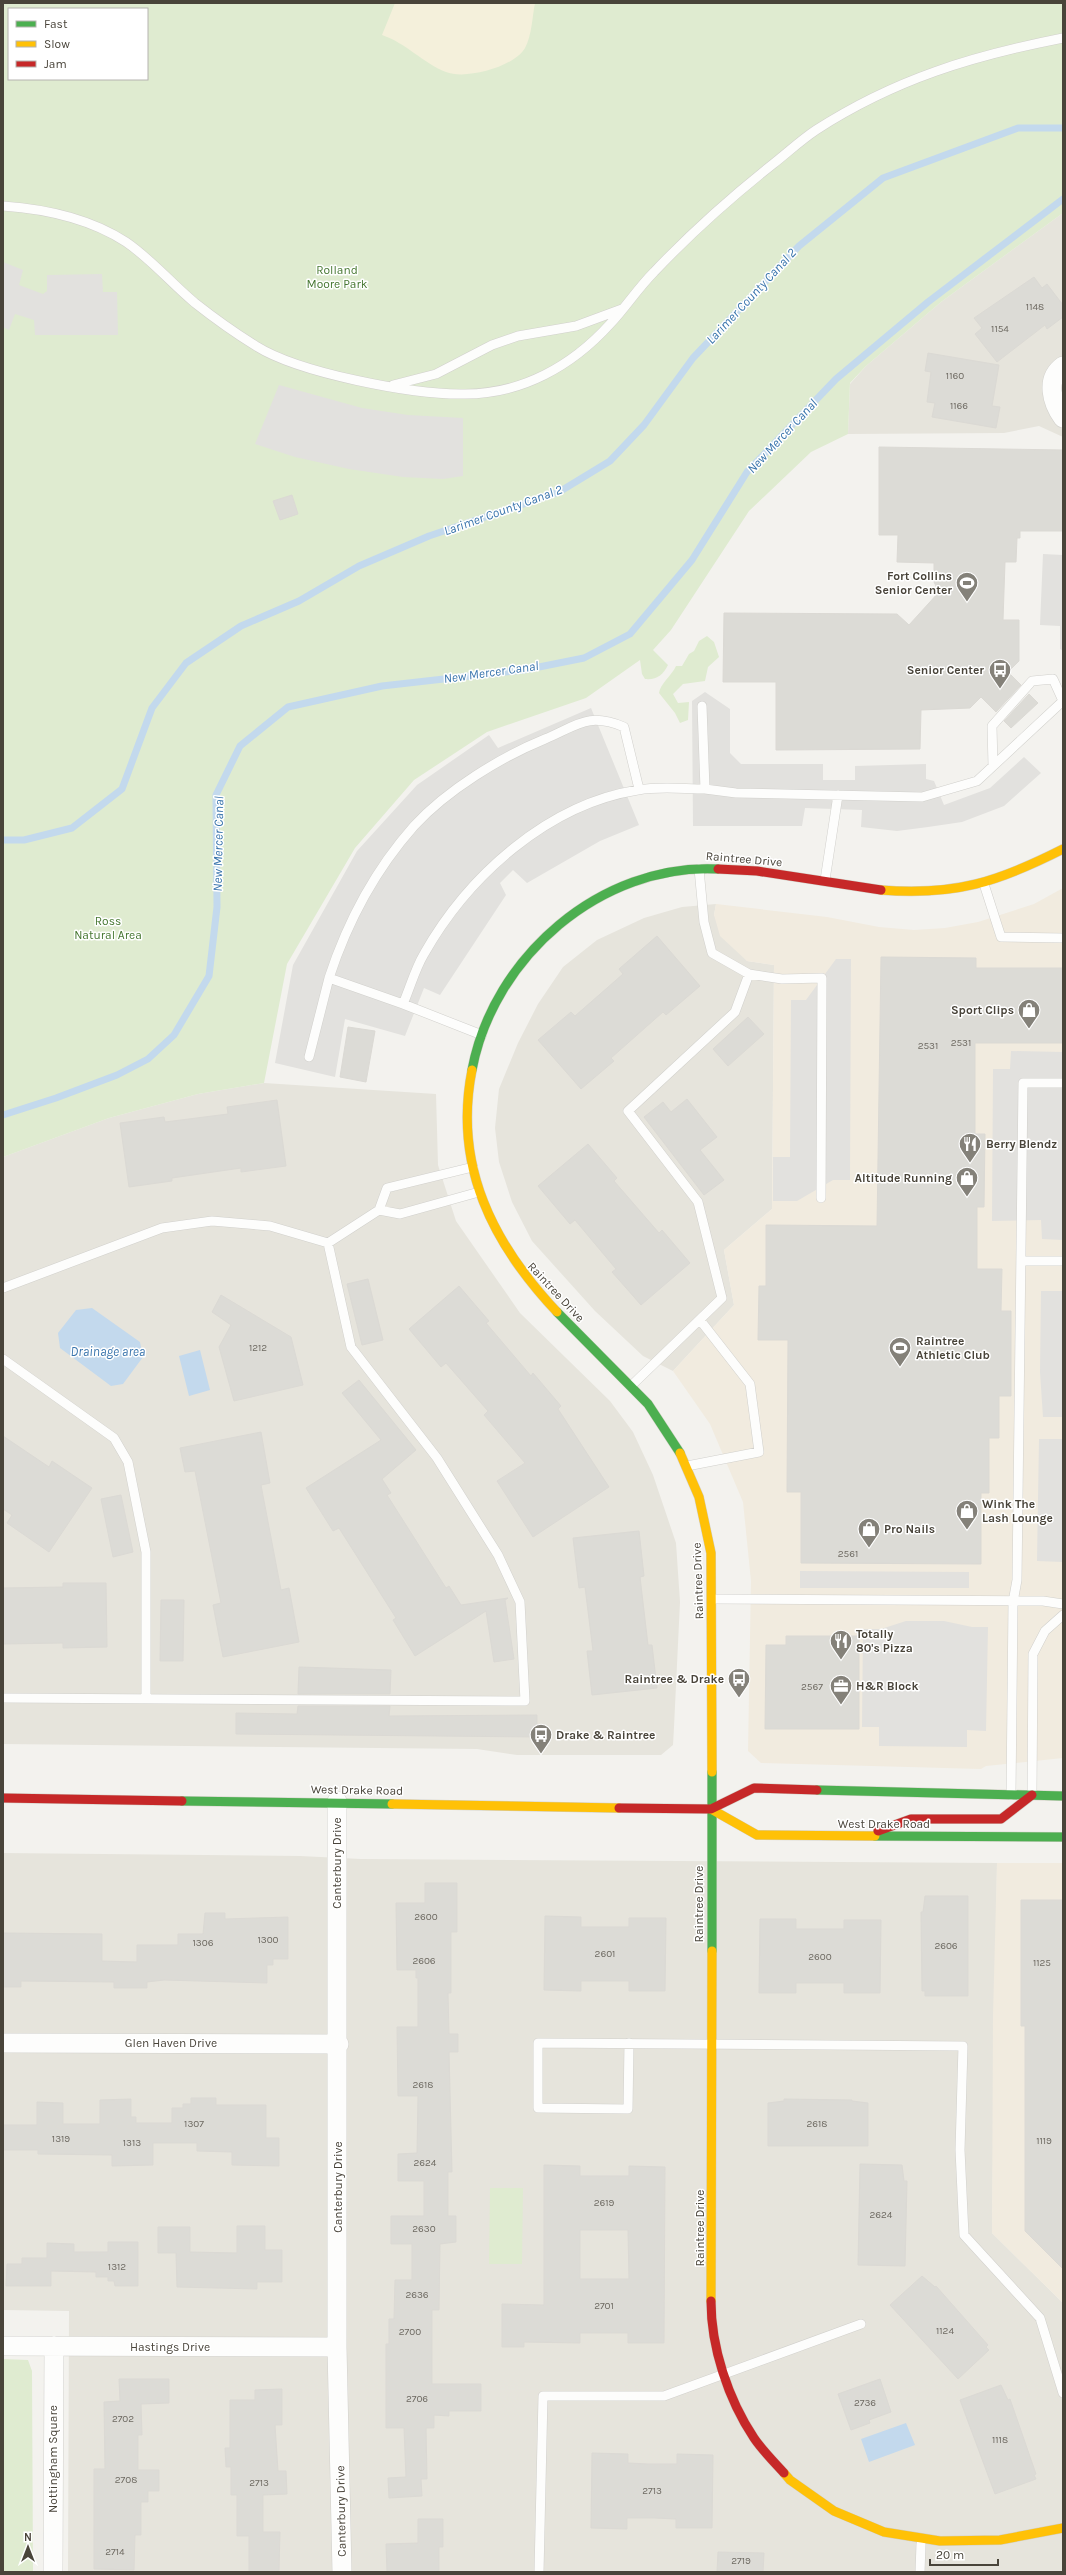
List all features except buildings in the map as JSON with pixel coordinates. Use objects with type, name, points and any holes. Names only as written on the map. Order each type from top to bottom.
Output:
[{"type":"street","points":[[1063,366],[1058,370],[1053,380],[1052,393],[1054,407],[1063,418]]},
{"type":"street","name":"Raintree Drive","points":[[1063,849],[1013,873],[984,884],[951,891],[903,891],[755,870],[699,868],[664,872],[634,881],[604,894],[569,915],[542,938],[520,965],[501,992],[482,1035],[472,1066],[469,1095],[469,1131],[473,1167],[479,1192],[503,1247],[520,1272],[543,1299],[632,1386],[660,1420],[686,1466],[701,1504],[710,1544],[712,1599],[711,2323],[727,2390],[744,2425],[778,2471],[808,2497],[833,2514],[872,2533],[903,2542],[946,2547],[999,2544],[1063,2528]]},
{"type":"street","name":"West Drake Road","points":[[3,1798],[337,1801],[711,1809],[754,1788],[1063,1796]]},
{"type":"street","points":[[864,1836],[911,1819],[1001,1819],[1032,1795]]},
{"type":"street","name":"Canterbury Drive","points":[[337,1801],[339,2044],[337,2348],[342,2572]]},
{"type":"street","name":"West Drake Road","points":[[711,1809],[757,1835],[1063,1837]]},
{"type":"street","name":"Glen Haven Drive","points":[[3,2043],[339,2044]]},
{"type":"street","name":"Hastings Drive","points":[[3,2346],[337,2348]]},
{"type":"street","name":"Nottingham Square","points":[[53,2572],[54,2346]]},
{"type":"lane","points":[[3,206],[40,208],[89,223],[123,240],[144,255],[196,303],[258,348],[337,375],[429,393],[466,394],[501,392],[525,384],[560,367],[579,353],[610,325],[652,274],[722,204],[816,130],[906,81],[993,52],[1063,38]]},
{"type":"lane","points":[[390,385],[436,374],[492,345],[518,336],[576,326],[623,308]]},
{"type":"lane","points":[[404,1004],[424,955],[454,909],[510,851],[566,815],[605,798],[639,789],[705,789],[736,793],[922,797],[977,782],[1063,701],[1053,679],[1032,681],[992,726],[993,766]]},
{"type":"lane","points":[[702,706],[705,789]]},
{"type":"lane","points":[[309,1057],[328,978],[340,944],[363,899],[415,826],[476,775],[509,754],[588,720],[606,720],[624,727],[639,789]]},
{"type":"lane","points":[[825,880],[838,795]]},
{"type":"lane","points":[[699,868],[704,922],[712,953],[749,974],[782,979],[822,978],[821,1198]]},
{"type":"lane","points":[[984,884],[1001,937],[1063,938]]},
{"type":"lane","points":[[632,1386],[722,1298],[698,1202],[628,1111],[735,1012],[749,974]]},
{"type":"lane","points":[[328,978],[404,1004],[482,1035]]},
{"type":"lane","points":[[1011,1795],[1012,1602],[1017,1580],[1023,1083],[1063,1083]]},
{"type":"lane","points":[[3,1288],[162,1228],[212,1221],[270,1226],[328,1243],[379,1210],[387,1188],[473,1167]]},
{"type":"lane","points":[[379,1210],[400,1214],[479,1192]]},
{"type":"lane","points":[[3,1698],[525,1701],[520,1602],[498,1555],[437,1458],[351,1347],[328,1243]]},
{"type":"lane","points":[[1021,1261],[1063,1261]]},
{"type":"lane","points":[[686,1466],[759,1452],[750,1384],[700,1320]]},
{"type":"lane","points":[[3,1359],[114,1438],[128,1462],[146,1552],[146,1699]]},
{"type":"lane","points":[[712,1599],[1012,1602],[1063,1604]]},
{"type":"lane","points":[[1032,1795],[1033,1654],[1044,1631],[1063,1615]]},
{"type":"lane","points":[[629,2043],[628,2109],[538,2108],[538,2043],[629,2043],[712,2043],[963,2046],[960,2150],[964,2235],[1040,2318],[1063,2393]]},
{"type":"lane","points":[[539,2572],[543,2396],[664,2396],[723,2376],[861,2324]]},
{"type":"lane","points":[[920,2572],[921,2544]]},
{"type":"shaded area","points":[[1063,213],[1063,437],[1039,426],[1004,433],[848,434],[850,384],[866,366],[941,302]]},
{"type":"shaded area","points":[[3,262],[23,270],[19,285],[43,294],[47,291],[47,275],[102,274],[103,292],[117,292],[118,335],[35,335],[34,320],[15,314],[9,330],[3,327]]},
{"type":"shaded area","points":[[279,385],[362,408],[408,415],[463,418],[463,476],[443,479],[403,477],[349,469],[295,457],[255,444]]},
{"type":"shaded area","points":[[1043,554],[1063,555],[1063,651],[1060,649],[1060,626],[1040,625]]},
{"type":"shaded area","points":[[705,692],[730,709],[730,753],[741,764],[823,764],[823,780],[855,780],[855,766],[926,764],[926,779],[934,781],[944,805],[990,788],[1024,757],[1041,773],[1004,806],[962,822],[897,831],[861,827],[862,810],[805,808],[802,826],[693,826],[692,701]]},
{"type":"shaded area","points":[[591,708],[639,825],[600,841],[527,883],[513,870],[500,883],[506,895],[440,995],[424,988],[405,1036],[345,1019],[335,1077],[275,1063],[293,965],[357,851],[417,785],[489,735],[498,748]]},
{"type":"shaded area","points":[[1063,888],[1063,1758],[986,1766],[981,1769],[761,1763],[748,1751],[751,1581],[743,1502],[710,1424],[673,1371],[734,1305],[724,1250],[772,1209],[774,965],[747,961],[720,936],[714,915],[716,904],[827,917],[879,927],[914,930],[945,928],[978,922],[1034,904]]},
{"type":"shaded area","points":[[716,904],[714,915],[747,961],[774,965],[772,1209],[724,1250],[734,1305],[673,1371],[643,1356],[595,1311],[532,1241],[512,1202],[499,1162],[495,1128],[499,1089],[518,1043],[538,1004],[563,967],[597,940],[644,918],[682,907]]},
{"type":"shaded area","points":[[836,959],[851,959],[850,1180],[833,1180],[797,1201],[773,1201],[773,1157],[790,1157],[791,1000],[806,1000]]},
{"type":"shaded area","points":[[1011,1051],[1063,1052],[1063,1240],[1042,1239],[1041,1220],[992,1221],[993,1069],[1010,1069]]},
{"type":"shaded area","points":[[264,1083],[436,1094],[438,1165],[456,1221],[520,1313],[610,1401],[633,1432],[653,1475],[676,1543],[680,1602],[673,1745],[661,1755],[517,1755],[477,1749],[3,1744],[3,1157],[109,1118],[198,1094]]},
{"type":"shaded area","points":[[1041,1291],[1063,1291],[1063,1417],[1043,1417],[1040,1372]]},
{"type":"shaded area","points":[[1039,1439],[1063,1439],[1063,1562],[1037,1561]]},
{"type":"shaded area","points":[[800,1571],[969,1572],[969,1588],[800,1588]]},
{"type":"shaded area","points":[[906,1621],[944,1621],[972,1627],[988,1627],[986,1731],[967,1730],[967,1747],[879,1746],[879,1727],[862,1727],[863,1629],[881,1629]]},
{"type":"shaded area","points":[[3,1853],[300,1856],[361,1859],[997,1863],[992,2233],[1063,2303],[1063,2572],[68,2572],[69,2311],[3,2310]]},
{"type":"shaded area","points":[[997,1863],[1063,1863],[1063,2303],[992,2233],[993,2015]]},
{"type":"green space","name":"Rolland Moore Park","points":[[3,3],[1063,3],[1063,213],[941,302],[866,366],[850,383],[848,434],[811,452],[749,511],[671,630],[653,650],[668,665],[662,674],[653,679],[645,679],[642,674],[640,660],[586,698],[487,732],[414,780],[355,848],[287,964],[264,1083],[198,1094],[109,1118],[3,1157]]},
{"type":"green space","points":[[707,636],[714,642],[719,657],[708,667],[705,681],[683,684],[673,694],[678,703],[689,702],[688,720],[680,723],[675,713],[659,693],[676,666],[682,666],[689,654],[694,651],[699,641]]},
{"type":"green space","points":[[490,2188],[523,2188],[522,2264],[489,2264]]},
{"type":"green space","points":[[3,2359],[28,2360],[32,2371],[33,2572],[3,2572]]},
{"type":"sand","points":[[395,3],[535,3],[529,38],[525,48],[519,55],[511,61],[489,70],[477,73],[455,74],[446,72],[430,64],[399,43],[382,35]]},
{"type":"water","name":"Drainage area","points":[[92,1308],[140,1342],[143,1357],[123,1384],[111,1386],[60,1348],[58,1333],[76,1310]]},
{"type":"water","points":[[200,1350],[210,1390],[189,1396],[179,1356]]},
{"type":"water","points":[[906,2423],[915,2445],[869,2462],[861,2439]]},
{"type":"waterway","name":"Larimer County Canal 2","points":[[3,840],[24,840],[72,828],[122,789],[152,708],[186,663],[241,626],[299,601],[359,566],[429,536],[559,492],[610,461],[644,425],[693,358],[799,246],[883,178],[1018,128],[1063,128]]},
{"type":"waterway","name":"New Mercer Canal","points":[[3,1115],[56,1098],[117,1075],[148,1059],[174,1035],[209,976],[217,907],[216,795],[240,746],[288,707],[382,686],[524,670],[584,658],[630,634],[692,560],[747,472],[836,379],[928,302],[1063,199]]},
{"type":"traffic: fast","points":[[472,1070],[484,1029],[503,990],[528,955],[559,925],[594,900],[633,882],[675,871],[718,869]]},
{"type":"traffic: fast","points":[[557,1312],[648,1404],[680,1453]]},
{"type":"traffic: fast","points":[[712,1772],[712,1951]]},
{"type":"traffic: fast","points":[[817,1790],[1063,1796]]},
{"type":"traffic: fast","points":[[182,1801],[392,1804]]},
{"type":"traffic: fast","points":[[875,1836],[1063,1837]]},
{"type":"traffic: slow","points":[[881,890],[932,891],[975,884],[1018,870],[1063,849]]},
{"type":"traffic: slow","points":[[472,1070],[468,1105],[468,1139],[474,1171],[483,1202],[497,1231],[514,1259],[534,1286],[557,1312]]},
{"type":"traffic: slow","points":[[680,1453],[699,1497],[711,1553],[712,1772]]},
{"type":"traffic: slow","points":[[392,1804],[619,1808]]},
{"type":"traffic: slow","points":[[711,1809],[757,1835],[875,1836]]},
{"type":"traffic: slow","points":[[711,2301],[712,1951]]},
{"type":"traffic: slow","points":[[784,2473],[790,2480],[834,2511],[884,2532],[940,2541],[1000,2540],[1063,2528]]},
{"type":"traffic: jam","points":[[718,869],[757,871],[881,890]]},
{"type":"traffic: jam","points":[[619,1808],[711,1809],[754,1788],[817,1790]]},
{"type":"traffic: jam","points":[[878,1831],[911,1819],[1001,1819],[1032,1795]]},
{"type":"traffic: jam","points":[[3,1798],[182,1801]]},
{"type":"traffic: jam","points":[[711,2301],[714,2336],[718,2354],[736,2407],[754,2438],[784,2473]]},
{"type":"place","name":"Fort Collins Senior Center","points":[[967,602]]},
{"type":"place","name":"Senior Center","points":[[1000,690]]},
{"type":"place","name":"Sport Clips","points":[[1029,1030]]},
{"type":"place","name":"Berry Blendz","points":[[970,1164]]},
{"type":"place","name":"Altitude Running","points":[[967,1198]]},
{"type":"place","name":"Raintree Athletic Club","points":[[900,1368]]},
{"type":"place","name":"Wink The Lash Lounge","points":[[967,1530]]},
{"type":"place","name":"Pro Nails","points":[[869,1548]]},
{"type":"place","name":"Totally 80's Pizza","points":[[841,1660]]},
{"type":"place","name":"Raintree & Drake","points":[[739,1698]]},
{"type":"place","name":"H&R Block","points":[[841,1706]]},
{"type":"place","name":"Drake & Raintree","points":[[541,1754]]},
{"type":"park label","name":"Ross Natural Area","points":[[108,928]]}]
